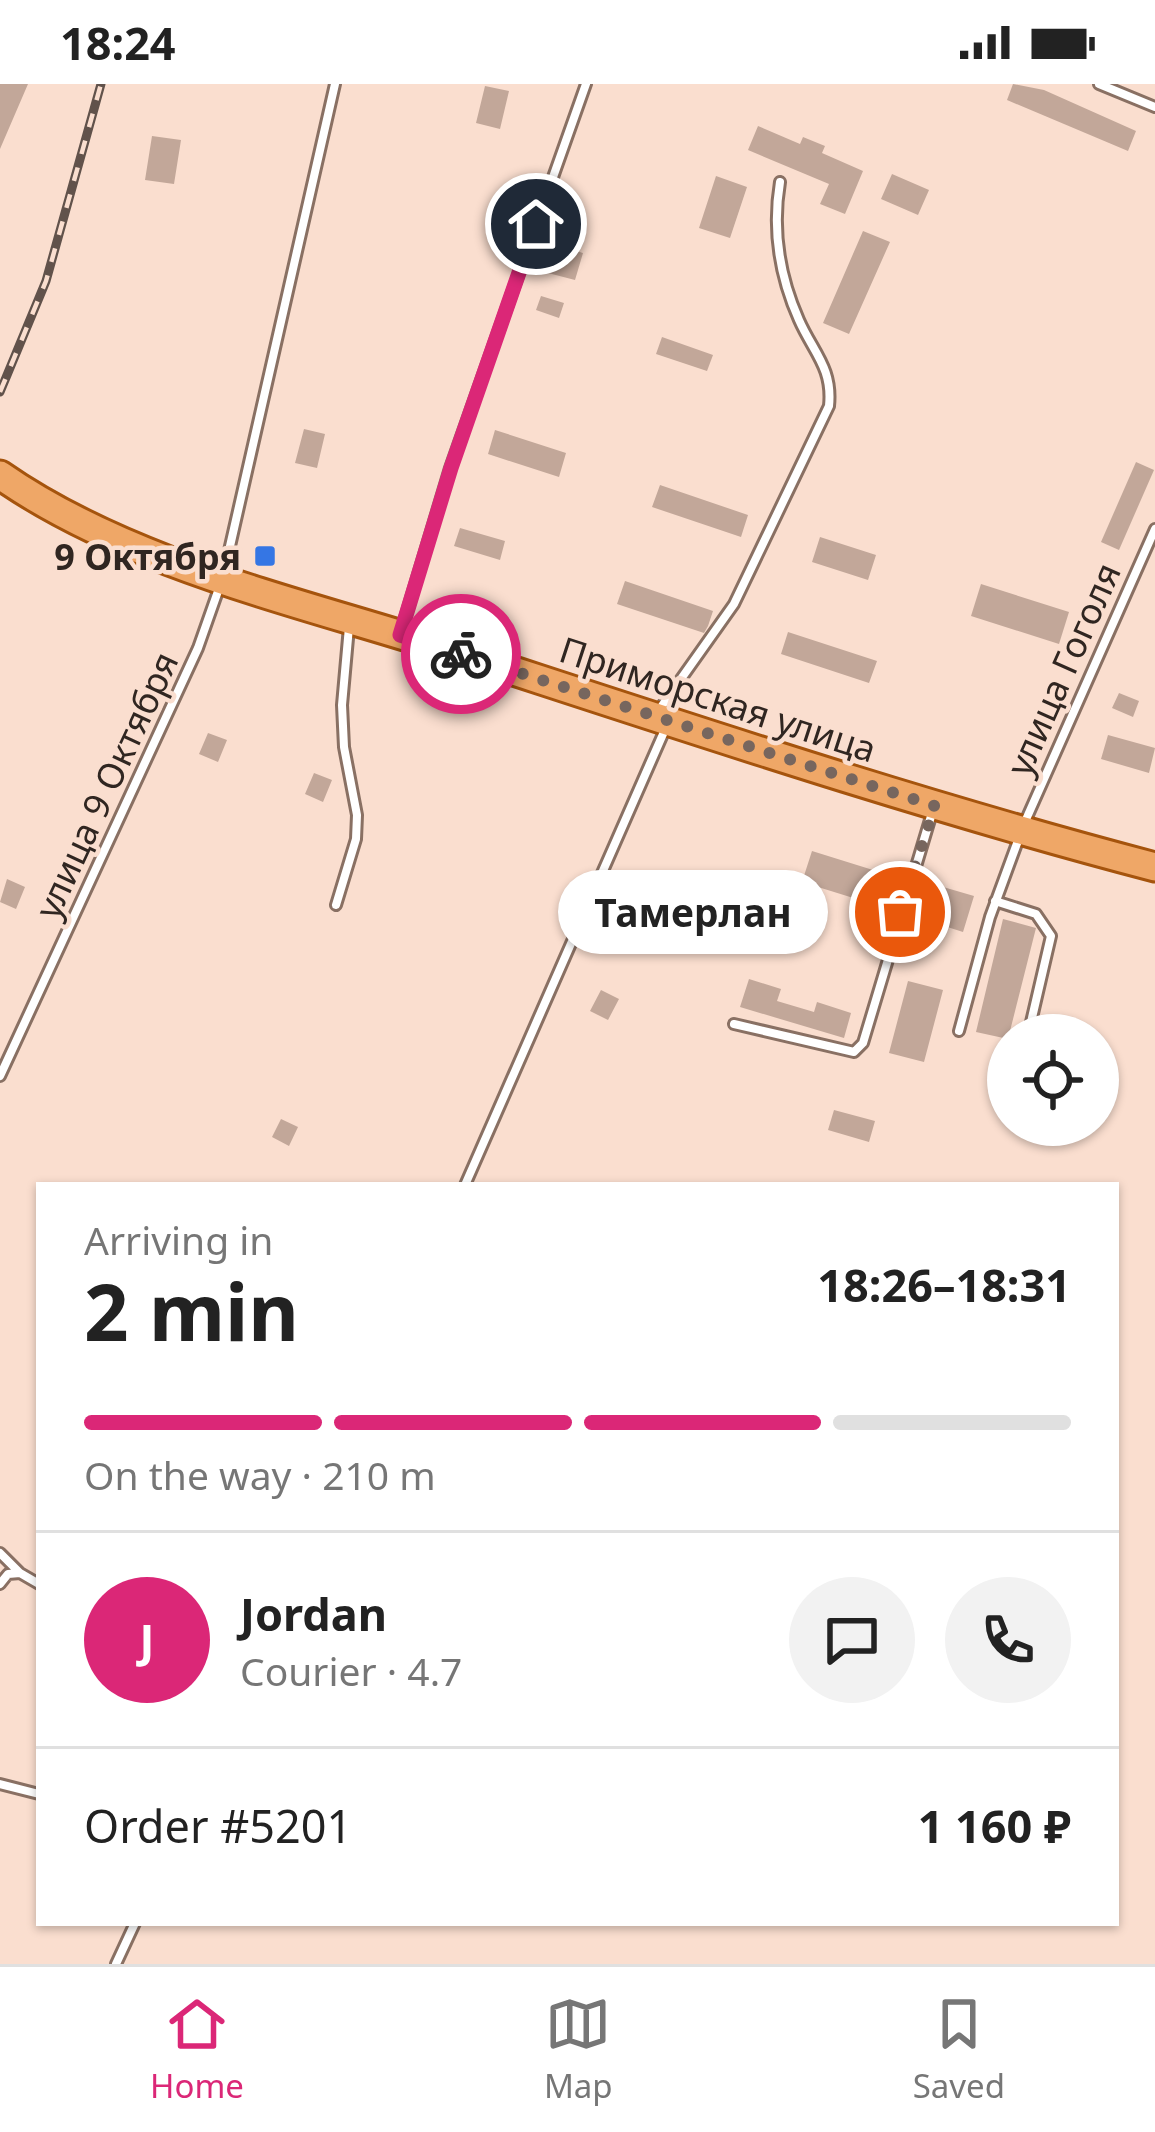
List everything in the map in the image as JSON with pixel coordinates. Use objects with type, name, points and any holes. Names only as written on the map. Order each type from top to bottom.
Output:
[{"type":"main road","name":"Приморская улица","points":[[0,475],[91,528],[223,577],[935,806],[1155,867]]},
{"type":"lane","name":"улица 9 Октября","points":[[0,1076],[198,648],[223,577],[335,84]]},
{"type":"lane","points":[[400,635],[451,468],[586,84]]},
{"type":"lane","points":[[1099,84],[1155,107]]},
{"type":"lane","points":[[466,1182],[661,718],[734,604],[829,406],[831,385],[825,363],[800,325],[779,254],[776,210],[780,182]]},
{"type":"lane","name":"улица Гоголя","points":[[959,1031],[995,901],[1021,832],[1155,529]]},
{"type":"lane","points":[[336,905],[356,839],[342,705],[350,620]]},
{"type":"lane","points":[[734,1024],[840,1052],[854,1052],[863,1043],[935,806]]},
{"type":"lane","points":[[995,901],[1036,914],[1051,936],[1033,1014]]},
{"type":"lane","points":[[0,1553],[20,1574],[36,1582]]},
{"type":"lane","points":[[0,1584],[8,1574],[20,1574]]},
{"type":"lane","points":[[0,1784],[36,1793]]},
{"type":"lane","points":[[116,1964],[133,1926]]},
{"type":"building","points":[[0,84],[28,84],[0,149]]},
{"type":"building","points":[[1013,84],[1044,90],[1136,131],[1128,151],[1007,100]]},
{"type":"building","points":[[485,86],[509,91],[500,129],[476,123]]},
{"type":"building","points":[[758,126],[800,144],[803,137],[825,146],[822,153],[863,171],[845,214],[820,204],[829,184],[748,150]]},
{"type":"building","points":[[152,136],[181,140],[174,184],[145,180]]},
{"type":"building","points":[[892,174],[929,190],[918,215],[881,199]]},
{"type":"building","points":[[716,176],[747,187],[730,238],[699,228]]},
{"type":"building","points":[[863,231],[890,242],[849,334],[823,323]]},
{"type":"building","points":[[556,245],[583,253],[575,280],[548,273]]},
{"type":"building","points":[[541,296],[564,303],[559,318],[536,310]]},
{"type":"building","points":[[662,337],[713,355],[707,371],[656,354]]},
{"type":"building","points":[[304,429],[325,434],[317,468],[295,463]]},
{"type":"building","points":[[495,430],[566,453],[559,477],[488,454]]},
{"type":"building","points":[[1136,462],[1154,470],[1119,550],[1101,542]]},
{"type":"building","points":[[660,485],[748,515],[741,537],[652,507]]},
{"type":"building","points":[[460,528],[505,541],[500,560],[454,546]]},
{"type":"building","points":[[820,537],[876,555],[868,580],[812,562]]},
{"type":"building","points":[[625,581],[713,611],[704,633],[617,604]]},
{"type":"building","points":[[981,584],[1069,612],[1059,644],[971,616]]},
{"type":"building","points":[[788,632],[877,661],[869,683],[781,654]]},
{"type":"building","points":[[1119,693],[1139,701],[1133,717],[1112,708]]},
{"type":"building","points":[[208,733],[227,740],[218,762],[199,754]]},
{"type":"building","points":[[1108,735],[1155,748],[1149,773],[1101,759]]},
{"type":"building","points":[[314,773],[332,780],[323,802],[305,794]]},
{"type":"building","points":[[812,851],[889,875],[879,906],[802,882]]},
{"type":"building","points":[[7,879],[25,887],[16,909],[0,902]]},
{"type":"building","points":[[926,882],[974,896],[963,932],[916,917]]},
{"type":"building","points":[[1003,919],[1036,928],[1014,1014],[987,1014],[987,1034],[976,1032]]},
{"type":"building","points":[[749,979],[781,989],[777,1001],[814,1012],[817,1002],[851,1013],[844,1038],[740,1007]]},
{"type":"building","points":[[908,981],[943,990],[924,1062],[889,1053]]},
{"type":"building","points":[[601,990],[619,999],[608,1020],[590,1011]]},
{"type":"building","points":[[834,1110],[875,1121],[869,1142],[828,1130]]},
{"type":"building","points":[[281,1119],[298,1127],[289,1146],[272,1137]]},
{"type":"railway","points":[[0,392],[46,281],[101,84]]},
{"type":"way so far","points":[[461,654],[935,806],[900,912]]},
{"type":"place","name":"9 Октября","points":[[265,556]]},
{"type":"place","name":"Тамерлан","points":[[900,912]]},
{"type":"route","points":[[461,654],[400,635],[451,468],[536,224]]}]
